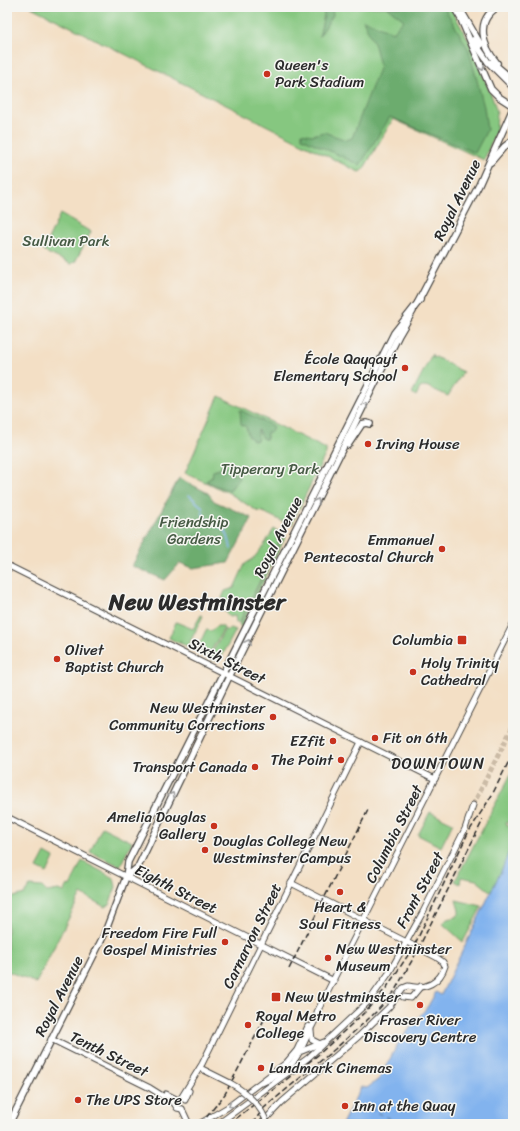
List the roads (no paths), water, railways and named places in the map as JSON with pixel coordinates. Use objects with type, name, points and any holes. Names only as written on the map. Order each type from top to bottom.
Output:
[{"type":"main road","points":[[454,7],[491,89],[499,98],[513,107]]},
{"type":"main road","points":[[459,7],[492,62],[513,80]]},
{"type":"main road","points":[[498,7],[486,18],[482,32],[484,42],[491,55],[508,76]]},
{"type":"main road","points":[[462,22],[488,62],[513,87]]},
{"type":"main road","name":"Royal Avenue","points":[[126,877],[138,866],[341,452],[488,165],[513,107]]},
{"type":"main road","points":[[488,165],[504,147],[513,140]]},
{"type":"main road","name":"Royal Avenue","points":[[9,1124],[104,935],[126,877],[128,862],[394,333],[420,300]]},
{"type":"main road","points":[[341,452],[346,449],[362,424],[370,424]]},
{"type":"street","name":"Sixth Street","points":[[7,565],[435,779]]},
{"type":"street","name":"Columbia Street","points":[[199,1124],[228,1107],[262,1083],[283,1071],[297,1060],[317,1012],[513,624]]},
{"type":"street","name":"Carnarvon Street","points":[[182,1109],[186,1104],[179,1100],[195,1080],[195,1076],[361,742]]},
{"type":"street","name":"Front Street","points":[[277,1080],[308,1058],[369,1000],[378,989],[406,942],[461,836],[473,806]]},
{"type":"street","name":"Eighth Street","points":[[7,817],[334,981]]},
{"type":"street","points":[[261,1124],[282,1102],[359,1036],[394,1001],[406,986],[421,986],[438,981],[445,968],[445,964],[436,957],[291,883]]},
{"type":"street","points":[[394,1001],[403,997],[411,998],[421,986]]},
{"type":"street","points":[[412,987],[415,993]]},
{"type":"street","points":[[402,990],[403,997]]},
{"type":"street","name":"Columbia Street","points":[[262,1083],[294,1054],[314,1014],[317,1012]]},
{"type":"street","points":[[311,1029],[312,1040],[320,1044]]},
{"type":"street","points":[[302,1051],[320,1044],[330,1038]]},
{"type":"street","name":"Tenth Street","points":[[51,1039],[156,1092],[179,1100],[177,1108],[182,1109]]},
{"type":"street","points":[[200,1068],[244,1090],[264,1116],[267,1124]]},
{"type":"street","points":[[218,1124],[277,1080],[283,1071]]},
{"type":"street","points":[[182,1109],[190,1124]]},
{"type":"water","points":[[513,841],[513,1124],[342,1124],[361,1087],[367,1088],[379,1079],[399,1042],[428,1006],[436,992],[441,995],[503,867]]},
{"type":"waterway","points":[[189,495],[202,507],[203,513],[207,520],[225,531],[231,549]]},
{"type":"tunnel","points":[[473,805],[513,726]]},
{"type":"railway","points":[[229,1124],[318,1055],[365,1012],[387,987],[414,946],[468,833],[492,795],[513,753]]},
{"type":"railway","points":[[289,969],[369,808]]},
{"type":"railway","points":[[252,1124],[264,1108],[335,1049],[376,1012],[394,992],[414,957],[483,820]]},
{"type":"railway","points":[[201,1124],[225,1094],[265,1018]]},
{"type":"place","name":"Queen's Park Stadium","points":[[267,74]]},
{"type":"place","name":"École Qayqayt Elementary School","points":[[405,368]]},
{"type":"place","name":"Irving House","points":[[368,444]]},
{"type":"place","name":"Emmanuel Pentecostal Church","points":[[442,549]]},
{"type":"place","name":"Columbia","points":[[462,640]]},
{"type":"place","name":"Olivet Baptist Church","points":[[57,659]]},
{"type":"place","name":"Holy Trinity Cathedral","points":[[413,672]]},
{"type":"place","name":"New Westminster Community Corrections","points":[[273,717]]},
{"type":"place","name":"Fit on 6th","points":[[375,738]]},
{"type":"place","name":"EZfit","points":[[333,741]]},
{"type":"place","name":"The Point","points":[[341,760]]},
{"type":"place","name":"Transport Canada","points":[[255,767]]},
{"type":"place","name":"Amelia Douglas Gallery","points":[[214,826]]},
{"type":"place","name":"Douglas College New Westminster Campus","points":[[205,850]]},
{"type":"place","name":"Heart & Soul Fitness","points":[[340,892]]},
{"type":"place","name":"Freedom Fire Full Gospel Ministries","points":[[225,942]]},
{"type":"place","name":"New Westminster Museum","points":[[328,958]]},
{"type":"place","name":"New Westminster","points":[[276,997]]},
{"type":"place","name":"Fraser River Discovery Centre","points":[[420,1005]]},
{"type":"place","name":"Royal Metro College","points":[[248,1025]]},
{"type":"place","name":"Landmark Cinemas","points":[[261,1068]]},
{"type":"place","name":"The UPS Store","points":[[78,1100]]},
{"type":"place","name":"Inn at the Quay","points":[[345,1106]]},
{"type":"district","name":"New Westminster","points":[[197,602]]},
{"type":"district","name":"DOWNTOWN","points":[[438,763]]},
{"type":"park label","name":"Sullivan Park","points":[[66,241]]},
{"type":"park label","name":"Tipperary Park","points":[[270,469]]},
{"type":"park label","name":"Friendship Gardens","points":[[194,530]]}]
